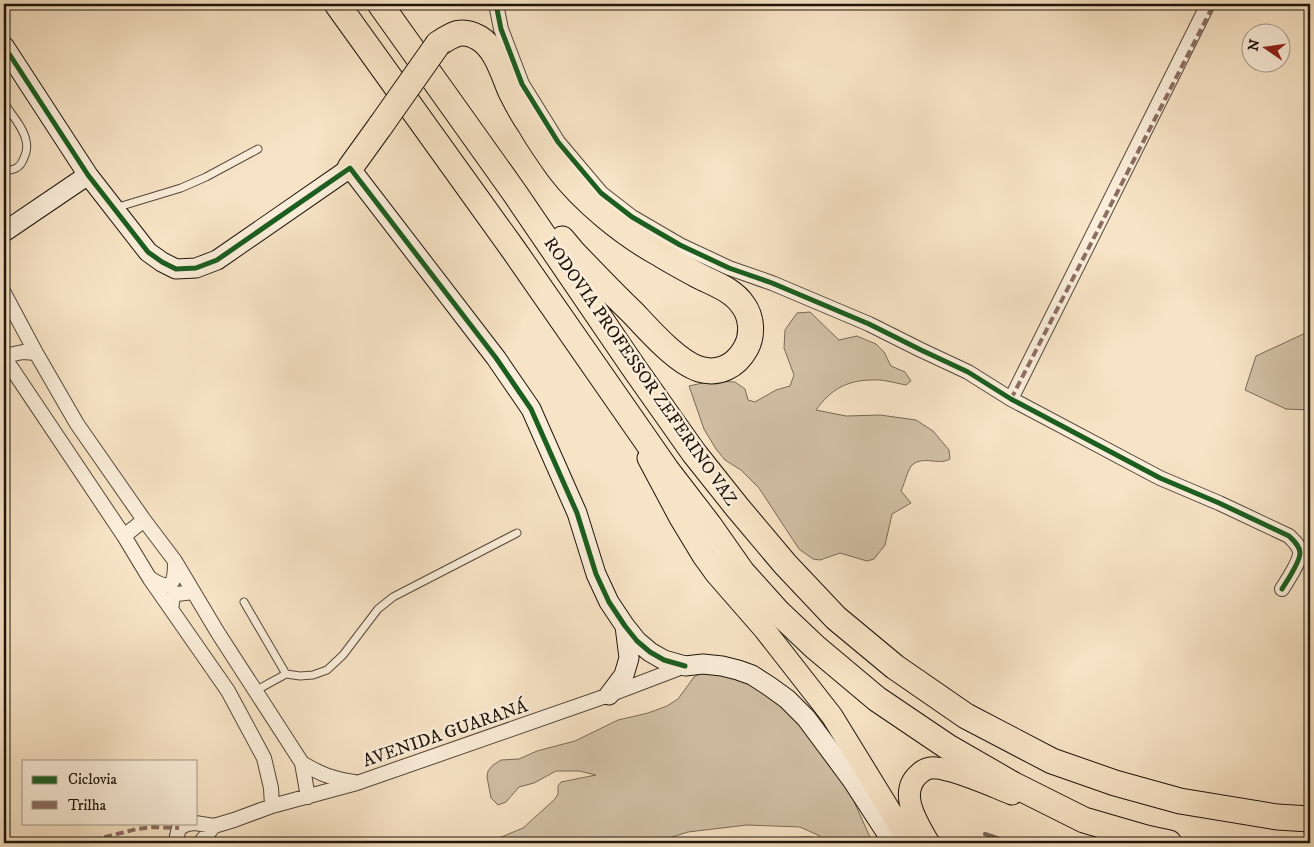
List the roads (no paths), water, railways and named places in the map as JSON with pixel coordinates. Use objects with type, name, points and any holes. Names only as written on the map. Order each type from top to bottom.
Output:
[{"type":"highway","name":"RODOVIA PROFESSOR ZEFERINO VAZ","points":[[337,4],[519,257],[666,469],[742,572],[778,612],[814,647],[877,699],[948,747],[1014,785],[1084,820],[1170,843]]},
{"type":"highway","name":"RODOVIA PROFESSOR ZEFERINO VAZ","points":[[380,4],[514,192],[639,376],[694,453],[785,564],[836,618],[896,667],[966,716],[1052,761],[1115,783],[1180,801],[1277,817],[1310,818]]},
{"type":"highway","points":[[395,4],[402,34]]},
{"type":"highway","points":[[350,168],[438,44],[451,35],[462,32],[479,38],[486,44],[498,63],[512,94],[544,149],[561,171],[595,207],[627,233],[658,253],[723,288],[743,304],[748,314],[750,326],[750,338],[746,348],[728,368],[715,371],[698,369],[682,360],[655,337],[572,251],[544,215],[514,192]]},
{"type":"main road","points":[[618,400],[668,496],[703,556],[716,574],[764,629],[832,716],[910,843]]},
{"type":"main road","points":[[929,843],[915,818],[910,804],[909,790],[914,778],[922,771],[930,768],[938,768],[966,775],[1053,811],[1084,820]]},
{"type":"street","points":[[496,4],[500,29],[522,84],[558,142],[601,193],[632,217],[680,245],[729,268],[772,283],[869,324],[968,372],[1012,399],[1160,478],[1289,536],[1297,543],[1300,552],[1298,560],[1282,589]]},
{"type":"street","points":[[1012,399],[1208,4]]},
{"type":"street","points":[[4,46],[88,175],[148,252],[176,269],[196,268],[217,260],[350,168],[496,358],[531,409],[577,513],[596,574],[609,602],[624,626],[637,641],[650,652],[664,660],[685,666],[703,664],[738,670],[752,675],[787,699],[806,718],[852,780],[893,843]]},
{"type":"street","points":[[4,232],[88,175]]},
{"type":"street","points":[[4,293],[77,424],[175,561],[192,592],[302,763],[308,797]]},
{"type":"street","points":[[36,353],[23,352],[4,357],[124,536],[150,579],[228,691],[264,758],[271,788],[272,806]]},
{"type":"street","points":[[124,536],[144,520]]},
{"type":"street","points":[[150,579],[160,585],[169,585],[175,577],[175,561]]},
{"type":"street","points":[[171,609],[173,597],[177,594],[192,592]]},
{"type":"street","points":[[609,696],[624,676],[629,658],[624,626]]},
{"type":"street","name":"AVENIDA GUARANÁ","points":[[198,824],[214,826],[272,806],[357,783],[609,696],[685,666]]},
{"type":"street","points":[[228,691],[240,694],[255,691]]},
{"type":"street","points":[[302,763],[317,773],[330,778],[357,783]]},
{"type":"street","name":"AVENIDA GUARANÁ","points":[[178,843],[179,828],[186,824]]},
{"type":"street","points":[[200,843],[214,826]]},
{"type":"lane","points":[[4,103],[21,128],[26,141],[26,152],[21,165],[11,170],[4,170]]},
{"type":"lane","points":[[115,208],[181,188],[258,149]]},
{"type":"lane","points":[[255,691],[286,674],[313,676],[327,670],[344,655],[378,610],[393,597],[517,533]]},
{"type":"lane","points":[[244,602],[286,674]]},
{"type":"waterway","points":[[985,834],[1012,843]]},
{"type":"waterway","points":[[760,843],[768,840],[808,838],[828,843]]},
{"type":"waterway","points":[[619,843],[643,843]]}]
